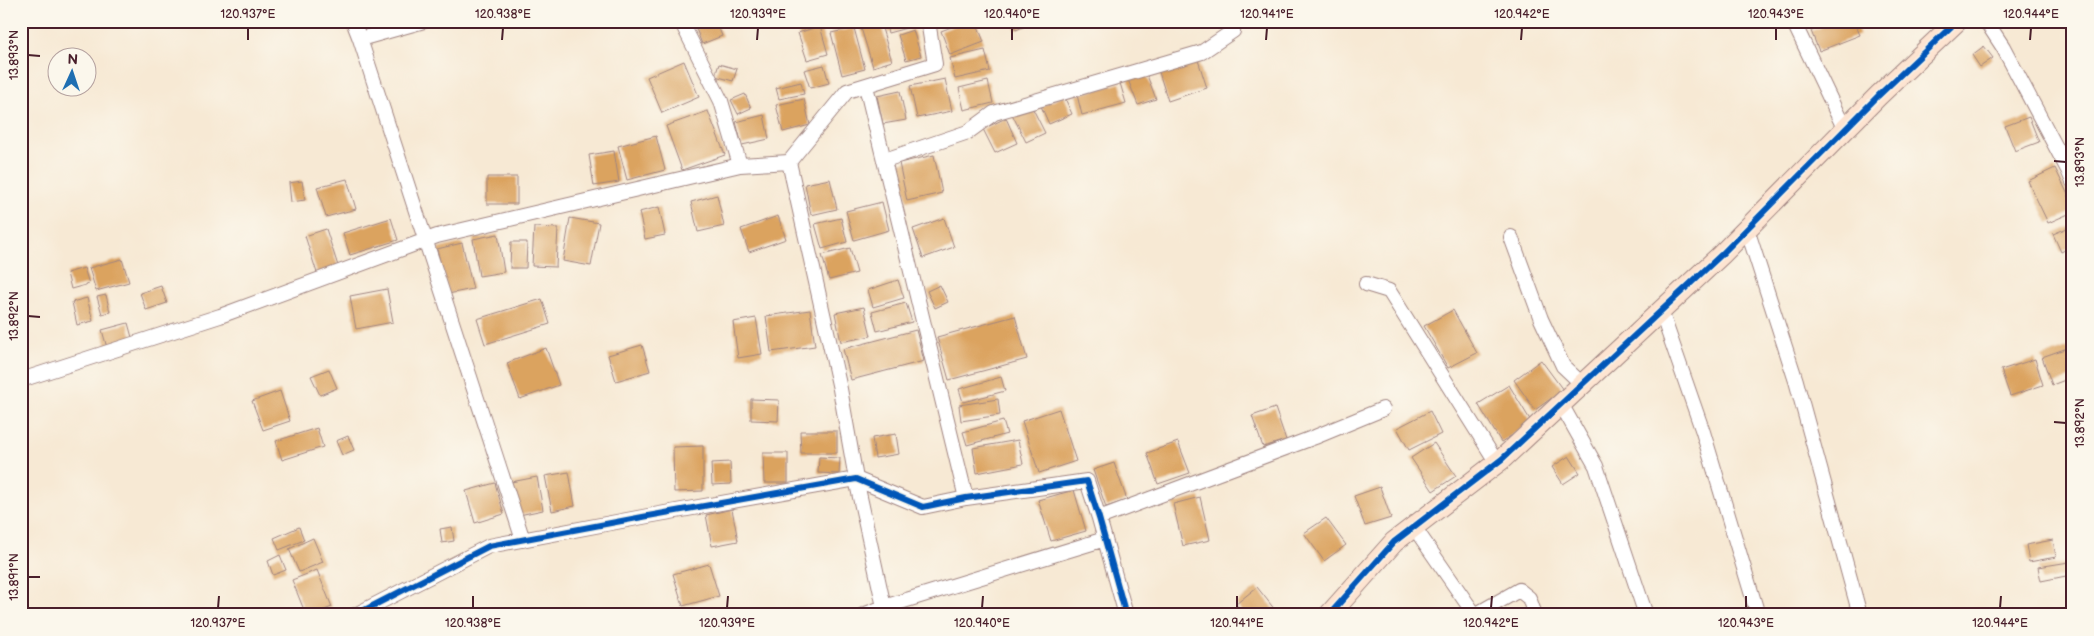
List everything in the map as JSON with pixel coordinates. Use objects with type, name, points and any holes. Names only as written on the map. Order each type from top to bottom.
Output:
[{"type":"street","points":[[353,21],[427,240],[523,540]]},
{"type":"street","points":[[360,39],[424,21]]},
{"type":"street","points":[[681,21],[721,102],[740,165]]},
{"type":"street","points":[[21,380],[220,316],[437,236],[740,165],[789,162],[847,91],[935,64],[928,21]]},
{"type":"street","points":[[886,160],[968,132],[994,113],[1202,52],[1233,31],[1233,21]]},
{"type":"street","points":[[1793,21],[1845,130]]},
{"type":"street","points":[[1329,615],[1394,542],[1497,463],[1562,404],[1747,229],[1957,21]]},
{"type":"street","points":[[1986,21],[2003,48],[2071,173]]},
{"type":"street","points":[[866,86],[886,160],[966,498]]},
{"type":"street","points":[[789,162],[840,389],[856,479],[884,606]]},
{"type":"street","points":[[1747,229],[1796,381],[1860,615]]},
{"type":"street","points":[[1511,237],[1541,319],[1563,366],[1582,384]]},
{"type":"street","points":[[1366,284],[1389,290],[1497,463]]},
{"type":"street","points":[[1661,311],[1703,432],[1758,615]]},
{"type":"street","points":[[1562,404],[1596,466],[1646,615]]},
{"type":"street","points":[[1099,518],[1315,437],[1383,409]]},
{"type":"street","points":[[355,615],[489,546],[856,479],[923,507],[966,498],[1087,481],[1126,615]]},
{"type":"street","points":[[1414,527],[1475,615],[1519,590],[1529,598],[1535,615]]},
{"type":"street","points":[[863,615],[884,606],[1105,539]]},
{"type":"building","points":[[693,21],[716,21],[722,36],[702,44]]},
{"type":"building","points":[[885,21],[917,21],[918,25],[888,33]]},
{"type":"building","points":[[967,21],[976,21],[984,42],[950,55],[941,31]]},
{"type":"building","points":[[1012,21],[1037,21],[1016,30]]},
{"type":"building","points":[[1837,21],[1854,21],[1860,35],[1819,51],[1811,31]]},
{"type":"building","points":[[880,22],[892,61],[873,67],[861,28]]},
{"type":"building","points":[[820,26],[828,54],[807,60],[798,33]]},
{"type":"building","points":[[854,28],[865,69],[842,75],[831,33]]},
{"type":"building","points":[[913,30],[921,56],[906,60],[898,35]]},
{"type":"building","points":[[1984,46],[1993,58],[1980,67],[1972,55]]},
{"type":"building","points":[[985,50],[990,71],[955,79],[950,58]]},
{"type":"building","points":[[1197,57],[1207,88],[1168,101],[1158,69]]},
{"type":"building","points":[[684,61],[699,97],[662,113],[647,77]]},
{"type":"building","points":[[719,64],[737,69],[733,81],[715,76]]},
{"type":"building","points":[[824,65],[829,83],[810,88],[804,70]]},
{"type":"building","points":[[1145,70],[1156,99],[1138,105],[1127,77]]},
{"type":"building","points":[[945,79],[952,111],[917,118],[910,86]]},
{"type":"building","points":[[988,81],[993,103],[964,110],[959,88]]},
{"type":"building","points":[[801,82],[804,94],[779,99],[776,88]]},
{"type":"building","points":[[1120,83],[1126,103],[1082,115],[1077,95]]},
{"type":"building","points":[[900,91],[906,120],[883,124],[877,96]]},
{"type":"building","points":[[745,94],[751,108],[738,114],[731,100]]},
{"type":"building","points":[[1064,96],[1072,114],[1049,124],[1041,106]]},
{"type":"building","points":[[804,99],[810,125],[783,132],[776,105]]},
{"type":"building","points":[[1031,105],[1045,133],[1026,142],[1012,114]]},
{"type":"building","points":[[708,111],[725,155],[682,170],[666,126]]},
{"type":"building","points":[[764,115],[769,139],[742,145],[736,122]]},
{"type":"building","points":[[2029,117],[2039,142],[2015,151],[2005,126]]},
{"type":"building","points":[[1006,118],[1017,143],[995,153],[983,129]]},
{"type":"building","points":[[656,136],[665,170],[627,180],[618,146]]},
{"type":"building","points":[[614,151],[619,182],[594,186],[589,155]]},
{"type":"building","points":[[934,155],[942,193],[907,201],[899,163]]},
{"type":"building","points":[[2055,168],[2073,205],[2073,212],[2048,223],[2028,181]]},
{"type":"building","points":[[487,177],[517,177],[517,204],[487,204]]},
{"type":"building","points":[[347,179],[356,209],[326,217],[317,187]]},
{"type":"building","points":[[830,179],[837,209],[811,215],[805,184]]},
{"type":"building","points":[[302,181],[305,200],[291,202],[289,183]]},
{"type":"building","points":[[717,195],[724,226],[698,232],[691,202]]},
{"type":"building","points":[[882,202],[889,230],[854,240],[846,211]]},
{"type":"building","points":[[659,207],[665,235],[645,239],[639,212]]},
{"type":"building","points":[[778,216],[786,239],[749,252],[741,229]]},
{"type":"building","points":[[391,218],[398,240],[350,255],[343,233]]},
{"type":"building","points":[[570,218],[599,223],[591,266],[563,261]]},
{"type":"building","points":[[841,218],[847,242],[822,249],[815,224]]},
{"type":"building","points":[[944,218],[954,247],[923,258],[913,229]]},
{"type":"building","points":[[2072,226],[2073,246],[2061,252],[2053,234]]},
{"type":"building","points":[[534,227],[558,228],[556,267],[532,266]]},
{"type":"building","points":[[326,229],[339,269],[318,276],[305,236]]},
{"type":"building","points":[[498,234],[504,272],[479,276],[473,239]]},
{"type":"building","points":[[511,242],[527,242],[526,268],[510,268]]},
{"type":"building","points":[[462,243],[473,289],[448,294],[437,249]]},
{"type":"building","points":[[850,248],[857,273],[829,280],[822,255]]},
{"type":"building","points":[[122,259],[129,282],[96,291],[89,268]]},
{"type":"building","points":[[84,268],[89,284],[71,289],[67,273]]},
{"type":"building","points":[[898,280],[904,298],[873,307],[868,290]]},
{"type":"building","points":[[940,285],[948,302],[935,308],[927,291]]},
{"type":"building","points":[[161,286],[167,303],[146,310],[140,293]]},
{"type":"building","points":[[387,289],[393,322],[356,329],[350,296]]},
{"type":"building","points":[[106,295],[110,312],[102,314],[97,297]]},
{"type":"building","points":[[87,298],[93,321],[77,325],[72,302]]},
{"type":"building","points":[[542,299],[550,324],[485,344],[477,319]]},
{"type":"building","points":[[906,303],[912,322],[877,331],[872,312]]},
{"type":"building","points":[[864,307],[871,336],[841,342],[835,313]]},
{"type":"building","points":[[810,310],[815,346],[771,352],[766,316]]},
{"type":"building","points":[[1453,310],[1477,353],[1448,368],[1424,326]]},
{"type":"building","points":[[1015,316],[1027,359],[949,380],[937,337]]},
{"type":"building","points":[[756,318],[762,354],[738,358],[733,322]]},
{"type":"building","points":[[128,323],[133,341],[107,348],[102,330]]},
{"type":"building","points":[[916,330],[924,361],[851,380],[843,349]]},
{"type":"building","points":[[642,345],[650,371],[616,381],[608,355]]},
{"type":"building","points":[[2073,346],[2073,377],[2052,385],[2042,357]]},
{"type":"building","points":[[546,348],[559,385],[520,399],[507,363]]},
{"type":"building","points":[[2035,359],[2043,385],[2010,396],[2001,370]]},
{"type":"building","points":[[1541,360],[1563,390],[1535,410],[1514,380]]},
{"type":"building","points":[[329,369],[337,388],[320,395],[311,376]]},
{"type":"building","points":[[1001,377],[1005,391],[963,402],[959,389]]},
{"type":"building","points":[[1509,385],[1532,423],[1501,442],[1478,404]]},
{"type":"building","points":[[280,391],[290,421],[263,430],[252,401]]},
{"type":"building","points":[[751,399],[779,400],[778,421],[751,420]]},
{"type":"building","points":[[998,399],[1000,415],[961,421],[959,405]]},
{"type":"building","points":[[1275,408],[1286,440],[1263,447],[1252,416]]},
{"type":"building","points":[[1059,409],[1076,461],[1039,473],[1022,421]]},
{"type":"building","points":[[1430,411],[1441,434],[1409,450],[1397,428]]},
{"type":"building","points":[[1003,421],[1007,434],[967,445],[963,432]]},
{"type":"building","points":[[317,428],[323,447],[282,460],[276,441]]},
{"type":"building","points":[[800,431],[837,431],[837,453],[801,453]]},
{"type":"building","points":[[896,434],[899,454],[875,458],[872,438]]},
{"type":"building","points":[[348,436],[354,450],[342,455],[336,441]]},
{"type":"building","points":[[1018,440],[1023,464],[977,473],[973,448]]},
{"type":"building","points":[[1178,442],[1190,473],[1158,484],[1147,453]]},
{"type":"building","points":[[1434,443],[1456,476],[1433,491],[1411,458]]},
{"type":"building","points":[[703,446],[703,491],[674,492],[673,447]]},
{"type":"building","points":[[763,453],[788,453],[788,483],[764,483]]},
{"type":"building","points":[[1569,456],[1580,473],[1563,484],[1552,467]]},
{"type":"building","points":[[819,457],[840,458],[839,474],[818,473]]},
{"type":"building","points":[[730,462],[731,484],[712,485],[711,463]]},
{"type":"building","points":[[1114,463],[1127,500],[1106,507],[1093,470]]},
{"type":"building","points":[[569,472],[575,506],[552,511],[545,476]]},
{"type":"building","points":[[537,477],[543,510],[519,515],[511,482]]},
{"type":"building","points":[[495,483],[504,514],[475,523],[466,491]]},
{"type":"building","points":[[1380,487],[1391,518],[1365,526],[1354,496]]},
{"type":"building","points":[[1074,490],[1086,531],[1051,541],[1038,500]]},
{"type":"building","points":[[1200,497],[1210,540],[1183,546],[1173,504]]},
{"type":"building","points":[[732,509],[738,541],[712,546],[706,515]]},
{"type":"building","points":[[1326,518],[1346,545],[1324,561],[1304,533]]},
{"type":"building","points":[[299,527],[304,540],[279,550],[274,538]]},
{"type":"building","points":[[452,527],[454,541],[442,543],[440,529]]},
{"type":"building","points":[[313,538],[323,562],[299,572],[289,549]]},
{"type":"building","points":[[2053,540],[2056,557],[2029,562],[2026,545]]},
{"type":"building","points":[[280,555],[286,570],[273,575],[268,561]]},
{"type":"building","points":[[2069,562],[2071,575],[2041,581],[2038,567]]},
{"type":"building","points":[[709,564],[719,596],[683,606],[673,574]]},
{"type":"building","points":[[317,570],[332,607],[312,615],[306,615],[292,580]]},
{"type":"building","points":[[1257,587],[1279,615],[1244,615],[1236,604]]},
{"type":"cycle path","points":[[1329,615],[1394,542],[1502,459],[1721,255],[1878,96],[1957,21]]},
{"type":"cycle path","points":[[355,615],[489,546],[856,479],[923,507],[966,498],[1087,481],[1126,615]]}]
